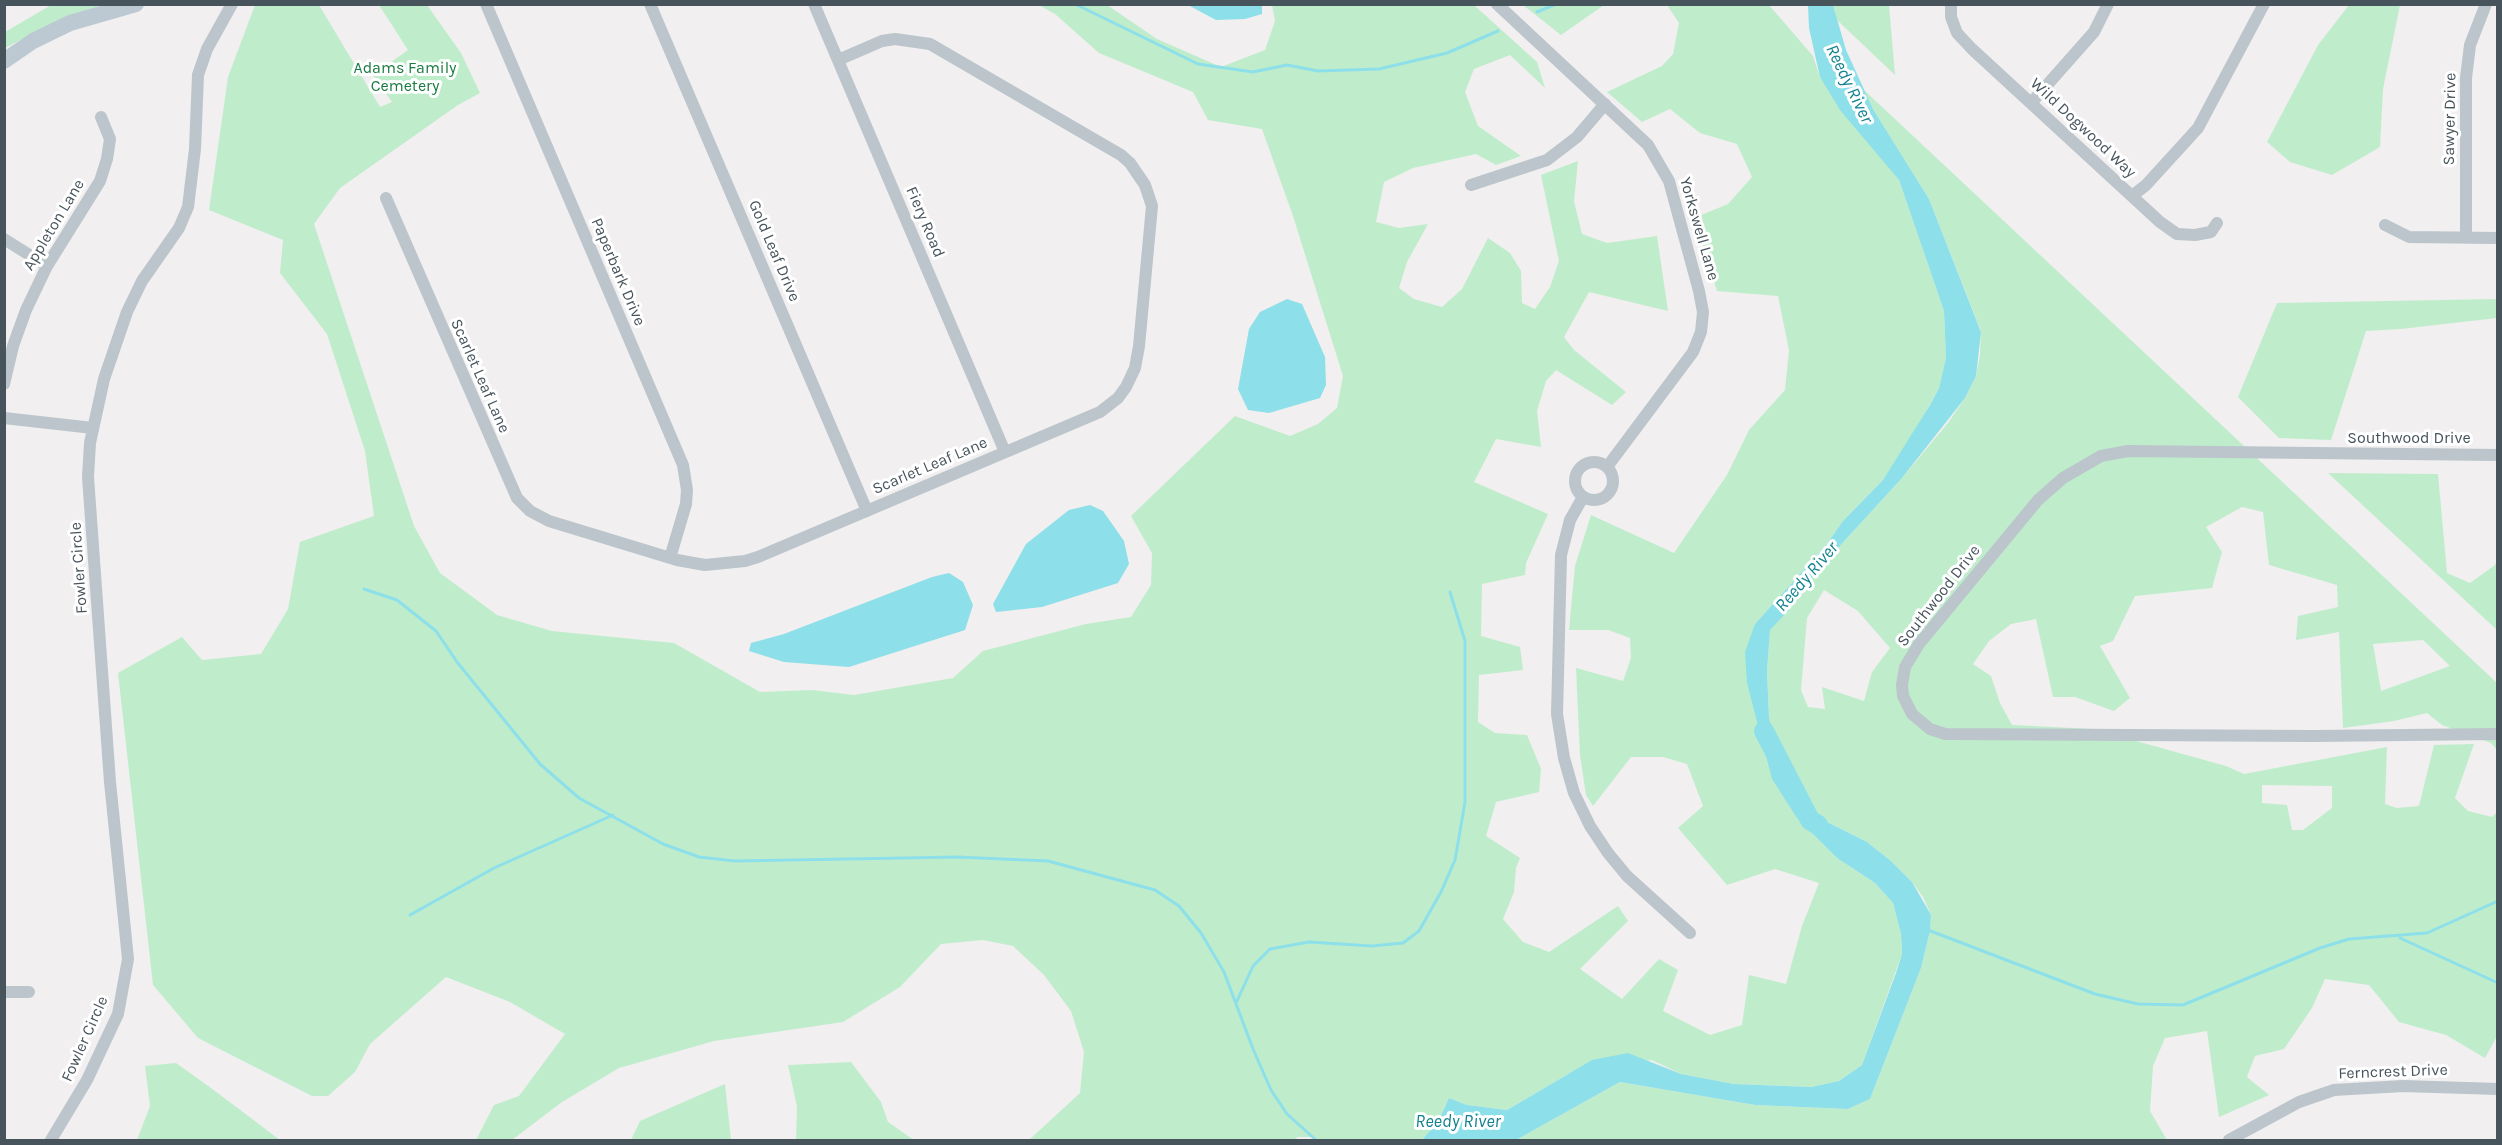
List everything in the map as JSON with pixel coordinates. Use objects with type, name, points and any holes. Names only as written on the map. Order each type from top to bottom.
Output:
[{"type":"main road","points":[[4,61],[33,41],[70,23],[136,4]]},
{"type":"street","name":"Fowler Circle","points":[[51,1140],[87,1080],[118,1014],[128,959],[110,783],[88,477],[93,428],[104,379],[127,312],[142,281],[178,228],[188,207],[195,149],[198,75],[207,49],[232,4]]},
{"type":"street","name":"Paperbark Drive","points":[[486,4],[683,465],[687,490],[686,504],[669,558]]},
{"type":"street","name":"Gold Leaf Drive","points":[[650,4],[867,511]]},
{"type":"street","name":"Fiery Road","points":[[814,4],[1005,452]]},
{"type":"street","name":"Yorkswell Lane","points":[[1497,4],[1648,145],[1665,173],[1686,242],[1703,312],[1701,332],[1693,352],[1607,467]]},
{"type":"street","name":"Wild Dogwood Way","points":[[1951,4],[1951,17],[1957,33],[2160,222],[2177,234],[2195,236],[2211,232],[2217,223]]},
{"type":"street","points":[[2032,102],[2094,32],[2108,4]]},
{"type":"street","points":[[2132,196],[2153,178],[2198,128],[2264,4]]},
{"type":"street","name":"Sawyer Drive","points":[[2466,238],[2466,78],[2470,45],[2486,4]]},
{"type":"street","name":"Scarlet Leaf Lane","points":[[386,198],[517,498],[530,511],[549,521],[669,558],[705,565],[745,561],[1100,412],[1118,398],[1132,377],[1139,346],[1152,206],[1145,184],[1122,155],[930,44],[896,39],[882,41],[838,60]]},
{"type":"street","points":[[1471,185],[1547,160],[1577,137],[1605,104]]},
{"type":"street","name":"Appleton Lane","points":[[4,384],[19,328],[47,266],[90,201],[107,159],[110,139],[101,117]]},
{"type":"street","points":[[2385,225],[2409,237],[2498,238]]},
{"type":"street","points":[[4,239],[47,266]]},
{"type":"street","points":[[4,418],[93,428]]},
{"type":"street","name":"Southwood Drive","points":[[2498,455],[2128,451],[2101,456],[2063,478],[2038,500],[1913,653],[1905,667],[1902,685],[1906,705],[1912,714],[1930,729],[1945,734],[2313,736],[2498,734]]},
{"type":"street","points":[[1591,462],[1607,467],[1613,480],[1610,492],[1600,500],[1583,497],[1576,486],[1580,468],[1591,462]]},
{"type":"street","points":[[1583,497],[1570,520],[1561,555],[1557,714],[1564,758],[1574,793],[1590,826],[1608,853],[1628,876],[1690,933]]},
{"type":"street","points":[[4,992],[28,992]]},
{"type":"street","name":"Ferncrest Drive","points":[[2229,1140],[2299,1102],[2334,1090],[2403,1086],[2498,1089]]},
{"type":"green space","points":[[1523,4],[1604,5],[1561,35]]},
{"type":"green space","points":[[1833,4],[1889,5],[1895,75],[1837,20]]},
{"type":"green space","points":[[51,5],[104,5],[65,17],[5,48],[5,32]]},
{"type":"green space","name":"Adams Family Cemetery","points":[[255,5],[319,5],[380,107],[392,102],[373,75],[408,50],[379,5],[427,5],[461,53],[480,93],[458,105],[340,188],[314,224],[414,526],[440,573],[497,615],[552,631],[674,643],[760,692],[812,690],[854,695],[953,678],[983,651],[1086,624],[1131,617],[1151,585],[1152,553],[1131,516],[1235,416],[1290,436],[1318,424],[1337,408],[1343,376],[1293,216],[1262,129],[1208,120],[1193,92],[1099,53],[1055,14],[1039,5],[1107,5],[1157,39],[1221,67],[1265,50],[1275,21],[1272,5],[1474,5],[1537,62],[1545,88],[1510,55],[1474,69],[1465,92],[1478,126],[1521,156],[1496,165],[1476,154],[1413,168],[1384,182],[1376,222],[1399,228],[1428,224],[1407,262],[1399,288],[1414,299],[1442,307],[1462,289],[1488,238],[1510,253],[1521,271],[1522,303],[1535,309],[1550,287],[1559,261],[1541,175],[1578,161],[1574,201],[1582,234],[1607,243],[1657,236],[1668,311],[1589,292],[1564,337],[1574,350],[1626,392],[1612,405],[1556,370],[1546,381],[1537,411],[1541,447],[1496,439],[1474,482],[1548,514],[1526,563],[1525,575],[1482,584],[1481,636],[1520,647],[1523,670],[1479,675],[1478,722],[1495,733],[1527,735],[1541,769],[1539,792],[1496,802],[1486,836],[1520,858],[1516,868],[1514,892],[1503,919],[1523,942],[1549,952],[1618,906],[1628,921],[1580,969],[1622,999],[1659,959],[1678,970],[1663,1011],[1710,1035],[1742,1025],[1749,975],[1786,984],[1802,926],[1819,883],[1775,869],[1727,885],[1678,828],[1703,806],[1687,764],[1663,757],[1631,757],[1593,806],[1586,795],[1580,755],[1576,668],[1623,681],[1631,658],[1630,638],[1608,630],[1569,630],[1575,566],[1591,515],[1674,553],[1727,475],[1749,430],[1785,390],[1789,350],[1778,296],[1717,291],[1694,218],[1728,204],[1752,177],[1737,144],[1700,133],[1670,109],[1642,122],[1607,92],[1662,66],[1673,54],[1679,23],[1667,5],[1769,5],[1813,56],[1820,77],[1899,180],[1944,311],[1946,358],[1939,388],[1909,442],[1883,480],[1843,521],[1826,545],[1755,624],[1747,683],[1797,818],[1837,858],[1875,883],[1893,903],[1901,934],[1902,954],[1862,1065],[1839,1081],[1811,1087],[1734,1084],[1681,1074],[1652,1060],[1568,1074],[1507,1110],[1467,1105],[1449,1098],[1439,1120],[1422,1140],[1319,1140],[1312,1137],[1298,1137],[1294,1140],[1029,1140],[1080,1093],[1084,1052],[1071,1011],[1044,975],[1013,946],[983,940],[941,944],[900,987],[843,1022],[714,1041],[619,1068],[562,1102],[512,1140],[476,1140],[494,1105],[519,1096],[565,1034],[510,1002],[446,977],[370,1044],[355,1072],[328,1096],[312,1096],[198,1038],[153,985],[118,673],[182,637],[202,660],[261,654],[288,609],[300,542],[374,516],[365,451],[327,334],[280,273],[283,240],[209,210],[228,77]]},
{"type":"green space","points":[[2349,5],[2400,5],[2383,89],[2380,147],[2332,175],[2290,162],[2267,142],[2318,45]]},
{"type":"green space","points":[[1864,90],[2497,683],[2497,750],[2491,743],[2442,725],[2427,713],[2394,721],[2343,728],[2339,632],[2296,640],[2298,616],[2338,607],[2337,585],[2269,565],[2263,512],[2242,507],[2206,527],[2222,552],[2212,588],[2135,596],[2113,641],[2100,646],[2130,698],[2114,711],[2075,697],[2053,697],[2036,619],[2011,624],[1989,641],[1973,664],[1991,676],[2000,703],[2012,725],[2093,729],[2226,766],[2244,774],[2387,747],[2385,804],[2397,808],[2419,806],[2434,745],[2474,744],[2455,798],[2468,811],[2492,817],[2497,812],[2497,1036],[2485,1058],[2446,1035],[2399,1022],[2369,985],[2325,979],[2312,1008],[2284,1049],[2255,1056],[2247,1077],[2269,1095],[2219,1117],[2207,1031],[2165,1038],[2153,1066],[2150,1111],[2167,1140],[1516,1140],[1620,1082],[1755,1105],[1848,1109],[1870,1099],[1921,968],[1930,931],[1931,915],[1923,897],[1891,861],[1867,842],[1827,822],[1802,805],[1786,785],[1769,718],[1767,671],[1770,629],[1789,610],[1815,573],[1902,478],[1948,423],[1965,398],[1976,376],[1980,355],[1981,331],[1929,199],[1873,109]],"holes":[[[1824,590],[1858,611],[1890,648],[1872,672],[1864,701],[1822,687],[1825,709],[1808,707],[1801,690],[1807,618]],[[2423,640],[2450,666],[2381,691],[2373,644]],[[2262,785],[2332,786],[2332,808],[2303,830],[2292,830],[2287,805],[2262,803]]]},
{"type":"green space","points":[[2497,299],[2497,318],[2366,331],[2331,440],[2279,438],[2238,397],[2277,303]]},
{"type":"green space","points":[[2328,473],[2438,474],[2447,573],[2470,583],[2495,565],[2497,560],[2497,630]]},
{"type":"green space","points":[[851,1062],[881,1102],[888,1122],[914,1140],[796,1140],[797,1107],[788,1065]]},
{"type":"green space","points":[[176,1063],[280,1140],[137,1140],[150,1106],[145,1066]]},
{"type":"green space","points":[[725,1084],[731,1140],[631,1140],[640,1121]]},
{"type":"water","points":[[1188,5],[1262,5],[1262,14],[1245,19],[1216,20]]},
{"type":"water","name":"Reedy River","points":[[1808,5],[1833,5],[1846,50],[1873,109],[1929,199],[1981,332],[1976,376],[1965,398],[1902,478],[1815,573],[1789,610],[1770,630],[1767,671],[1769,718],[1786,784],[1802,805],[1827,822],[1867,842],[1912,882],[1931,915],[1930,931],[1921,968],[1870,1099],[1848,1109],[1755,1105],[1620,1082],[1516,1140],[1422,1140],[1439,1120],[1449,1098],[1467,1105],[1507,1110],[1592,1060],[1628,1053],[1681,1074],[1734,1084],[1811,1087],[1839,1081],[1862,1065],[1896,973],[1902,954],[1901,934],[1893,903],[1875,883],[1837,858],[1797,818],[1772,779],[1747,683],[1745,652],[1755,624],[1826,545],[1843,521],[1883,480],[1939,388],[1946,358],[1944,311],[1899,180],[1840,110],[1820,77],[1809,28]]},
{"type":"water","points":[[1287,299],[1302,304],[1325,357],[1326,385],[1320,398],[1269,413],[1248,410],[1238,389],[1249,329],[1260,312]]},
{"type":"water","points":[[1090,505],[1103,511],[1124,541],[1129,564],[1118,583],[1042,607],[996,612],[993,604],[1026,544],[1069,510]]},
{"type":"water","points":[[949,573],[963,582],[973,605],[965,630],[849,667],[784,662],[749,651],[751,643],[784,634],[932,577]]},
{"type":"waterway","points":[[1075,4],[1198,64],[1253,72],[1287,65],[1318,71],[1379,69],[1447,53],[1498,31]]},
{"type":"waterway","points":[[1537,12],[1556,4]]},
{"type":"waterway","points":[[364,589],[397,600],[436,631],[457,662],[540,764],[579,798],[663,844],[699,857],[735,861],[957,857],[1048,861],[1155,890],[1179,906],[1201,933],[1224,972],[1271,1090],[1287,1114],[1316,1140]]},
{"type":"waterway","points":[[1237,1001],[1253,966],[1270,949],[1309,942],[1372,946],[1403,943],[1419,931],[1441,892],[1455,860],[1465,802],[1465,641],[1450,592]]},
{"type":"waterway","name":"Reedy River","points":[[1764,731],[1810,820],[1818,825]]},
{"type":"waterway","points":[[410,915],[494,868],[613,815]]},
{"type":"waterway","points":[[1928,930],[2095,994],[2138,1004],[2183,1005],[2320,948],[2349,939],[2427,933],[2498,901]]},
{"type":"waterway","points":[[2400,938],[2498,983]]}]
